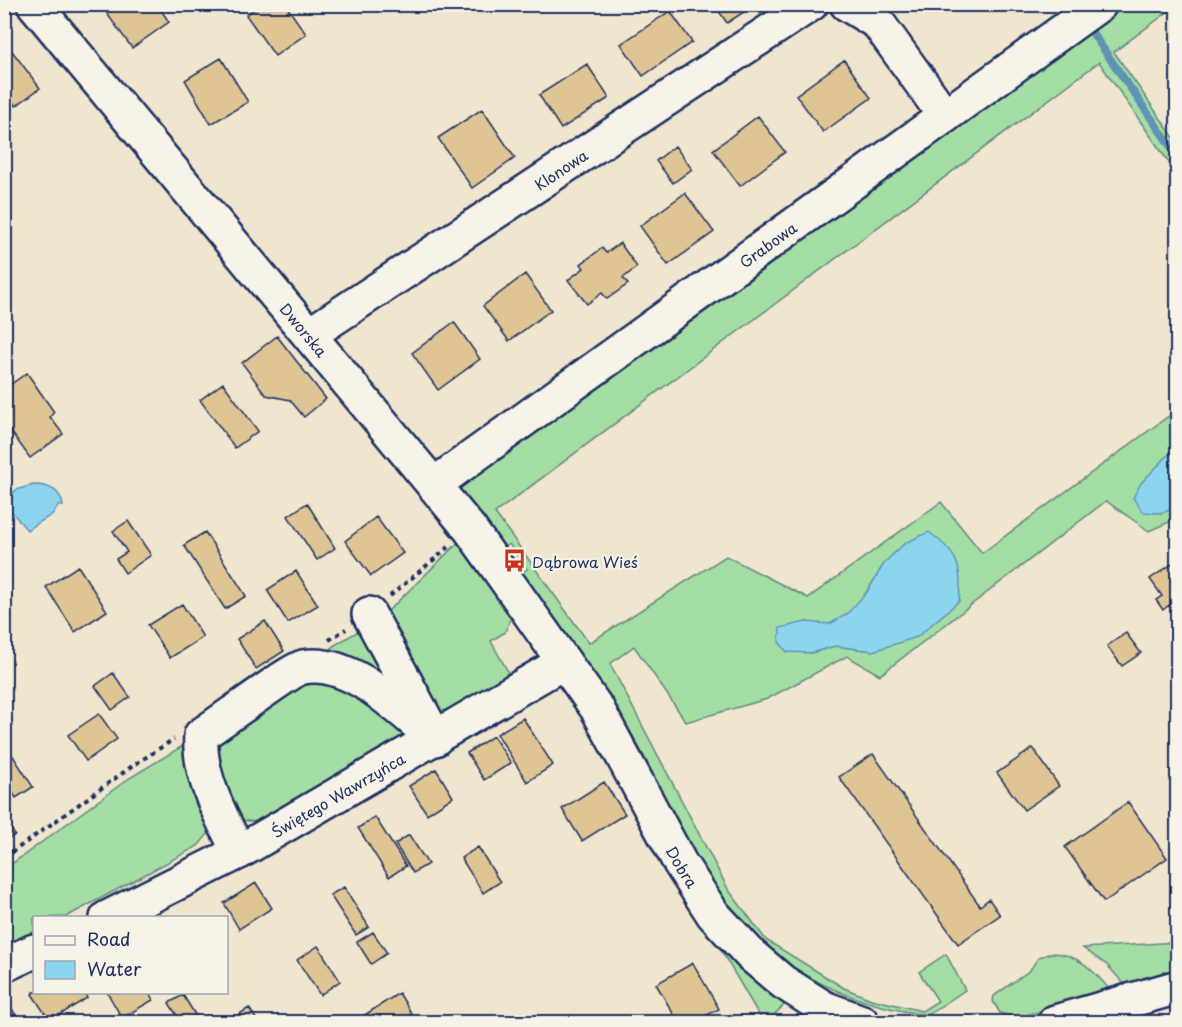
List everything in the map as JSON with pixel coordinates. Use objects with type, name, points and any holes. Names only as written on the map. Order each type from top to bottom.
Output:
[{"type":"street","name":"Dworska","points":[[34,4],[435,484],[564,662]]},
{"type":"street","name":"Klonowa","points":[[310,334],[811,4]]},
{"type":"street","points":[[847,4],[878,23],[945,116]]},
{"type":"street","name":"Grabowa","points":[[435,484],[1100,4]]},
{"type":"street","points":[[369,614],[435,739]]},
{"type":"street","name":"Świętego Wawrzyńca","points":[[111,916],[239,852],[564,662]]},
{"type":"street","name":"Dobra","points":[[564,662],[598,710],[680,863],[714,914],[751,955],[783,982],[809,1000],[856,1022]]},
{"type":"street","points":[[239,852],[224,822],[199,757],[201,735],[302,666],[343,670],[386,698],[435,739]]},
{"type":"street","points":[[4,965],[33,951]]},
{"type":"street","points":[[1055,1023],[1178,987]]},
{"type":"green space","points":[[1123,5],[1177,5],[1114,52],[1177,142],[1177,174],[1099,62],[495,513],[589,643],[726,556],[808,598],[941,502],[982,553],[1177,410],[1177,446],[1141,483],[1161,513],[1177,507],[1176,519],[1149,531],[1106,501],[880,675],[847,656],[767,699],[686,722],[634,646],[610,664],[728,889],[766,940],[844,988],[871,999],[922,1011],[938,1001],[919,972],[946,954],[965,990],[928,1015],[856,998],[824,985],[794,968],[767,948],[742,924],[698,865],[641,751],[619,714],[518,577],[527,569],[509,544],[501,551],[457,486]],"holes":[[[885,562],[873,651],[835,646],[811,653],[806,622],[827,625],[846,615],[861,599]]]},
{"type":"green space","points":[[462,539],[502,592],[511,617],[505,632],[491,641],[508,672],[502,683],[440,720],[385,614]]},
{"type":"green space","points":[[367,626],[404,703],[328,653],[333,646]]},
{"type":"green space","points":[[315,680],[343,688],[377,704],[405,736],[291,806],[255,822],[242,820],[226,802],[211,742],[270,696]]},
{"type":"green space","points":[[186,744],[210,820],[209,833],[198,846],[68,916],[33,916],[33,934],[5,947],[5,869],[128,779]]},
{"type":"green space","points":[[711,933],[784,1005],[767,1022],[763,1022]]},
{"type":"green space","points":[[1177,942],[1177,972],[1126,986],[1107,965],[1083,948]]},
{"type":"green space","points":[[1050,953],[1069,956],[1077,960],[1092,970],[1111,991],[1016,1018],[1000,1013],[993,1001],[994,996],[1030,970],[1038,958]]},
{"type":"water","points":[[1177,446],[1177,507],[1161,513],[1143,512],[1133,498],[1141,483]]},
{"type":"water","points":[[33,485],[53,489],[60,496],[63,506],[58,506],[53,514],[27,530],[10,510],[8,499],[16,490]]},
{"type":"water","points":[[929,532],[946,547],[956,561],[960,578],[959,601],[917,637],[873,651],[835,646],[811,653],[787,652],[779,642],[780,628],[806,622],[830,624],[847,614],[867,592],[885,562],[905,543]]},
{"type":"building","points":[[114,4],[157,4],[169,22],[132,48],[105,11]]},
{"type":"building","points":[[261,4],[285,4],[306,34],[275,56],[246,15]]},
{"type":"building","points":[[714,4],[756,4],[727,23]]},
{"type":"building","points":[[670,11],[692,42],[643,76],[621,44]]},
{"type":"building","points":[[9,47],[40,88],[16,106],[4,91],[4,50]]},
{"type":"building","points":[[221,58],[248,102],[211,124],[185,80]]},
{"type":"building","points":[[844,60],[871,98],[823,132],[796,95]]},
{"type":"building","points":[[587,64],[609,98],[561,129],[539,95]]},
{"type":"building","points":[[482,109],[515,158],[472,188],[438,138]]},
{"type":"building","points":[[758,116],[785,152],[740,186],[713,150]]},
{"type":"building","points":[[675,146],[692,169],[673,183],[656,161]]},
{"type":"building","points":[[685,193],[714,232],[668,265],[640,226]]},
{"type":"building","points":[[620,243],[637,267],[623,278],[628,284],[607,299],[602,293],[587,304],[568,280],[584,268],[581,264],[602,248],[606,253]]},
{"type":"building","points":[[525,274],[551,310],[509,341],[483,306]]},
{"type":"building","points":[[454,322],[480,359],[438,390],[412,353]]},
{"type":"building","points":[[277,336],[326,399],[304,417],[290,400],[266,395],[242,363]]},
{"type":"building","points":[[27,373],[54,412],[50,417],[63,434],[30,458],[4,422],[4,389]]},
{"type":"building","points":[[223,383],[258,431],[235,448],[200,400]]},
{"type":"building","points":[[307,503],[335,548],[317,560],[288,516]]},
{"type":"building","points":[[376,517],[403,553],[371,576],[345,541]]},
{"type":"building","points":[[128,521],[151,555],[125,573],[116,559],[127,552],[113,531]]},
{"type":"building","points":[[205,532],[246,596],[225,609],[184,545]]},
{"type":"building","points":[[1178,560],[1178,617],[1169,605],[1163,610],[1156,600],[1162,596],[1150,579]]},
{"type":"building","points":[[78,566],[107,611],[75,632],[46,587]]},
{"type":"building","points":[[296,571],[318,605],[288,623],[267,590]]},
{"type":"building","points":[[182,604],[203,637],[170,658],[148,625]]},
{"type":"building","points":[[265,621],[284,651],[256,669],[237,639]]},
{"type":"building","points":[[1126,633],[1141,653],[1122,666],[1107,646]]},
{"type":"building","points":[[113,673],[130,697],[112,710],[95,686]]},
{"type":"building","points":[[99,714],[117,739],[86,761],[68,735]]},
{"type":"building","points":[[523,718],[553,765],[527,782],[497,734]]},
{"type":"building","points":[[493,736],[511,763],[484,780],[467,753]]},
{"type":"building","points":[[4,742],[33,787],[16,798],[4,779]]},
{"type":"building","points":[[1033,748],[1059,786],[1024,810],[997,773]]},
{"type":"building","points":[[873,754],[980,906],[989,899],[1000,915],[958,944],[839,777]]},
{"type":"building","points":[[436,769],[453,797],[427,814],[409,786]]},
{"type":"building","points":[[604,782],[625,814],[582,841],[562,809]]},
{"type":"building","points":[[1128,802],[1167,858],[1104,902],[1065,847]]},
{"type":"building","points":[[375,817],[406,866],[389,877],[358,828]]},
{"type":"building","points":[[4,820],[15,835],[4,841]]},
{"type":"building","points":[[409,835],[428,864],[413,873],[395,844]]},
{"type":"building","points":[[478,847],[500,882],[483,893],[461,858]]},
{"type":"building","points":[[256,883],[272,908],[239,929],[224,903]]},
{"type":"building","points":[[344,887],[369,927],[356,935],[330,895]]},
{"type":"building","points":[[373,932],[387,953],[371,964],[357,942]]},
{"type":"building","points":[[318,946],[340,981],[320,995],[297,960]]},
{"type":"building","points":[[693,963],[719,1009],[694,1022],[678,1022],[656,984]]},
{"type":"building","points":[[399,993],[412,1014],[398,1022],[359,1022],[357,1020]]},
{"type":"building","points":[[32,994],[85,994],[87,998],[50,1021]]},
{"type":"building","points":[[108,994],[150,994],[153,1000],[122,1018]]},
{"type":"building","points":[[183,995],[199,1021],[181,1022],[169,1003]]},
{"type":"building","points":[[9,1004],[20,1022],[4,1022],[4,1007]]},
{"type":"building","points":[[249,1008],[258,1022],[231,1022],[230,1020]]},
{"type":"waterway","points":[[1091,31],[1178,157]]},
{"type":"place","name":"Dąbrowa Wieś","points":[[514,561]]}]
